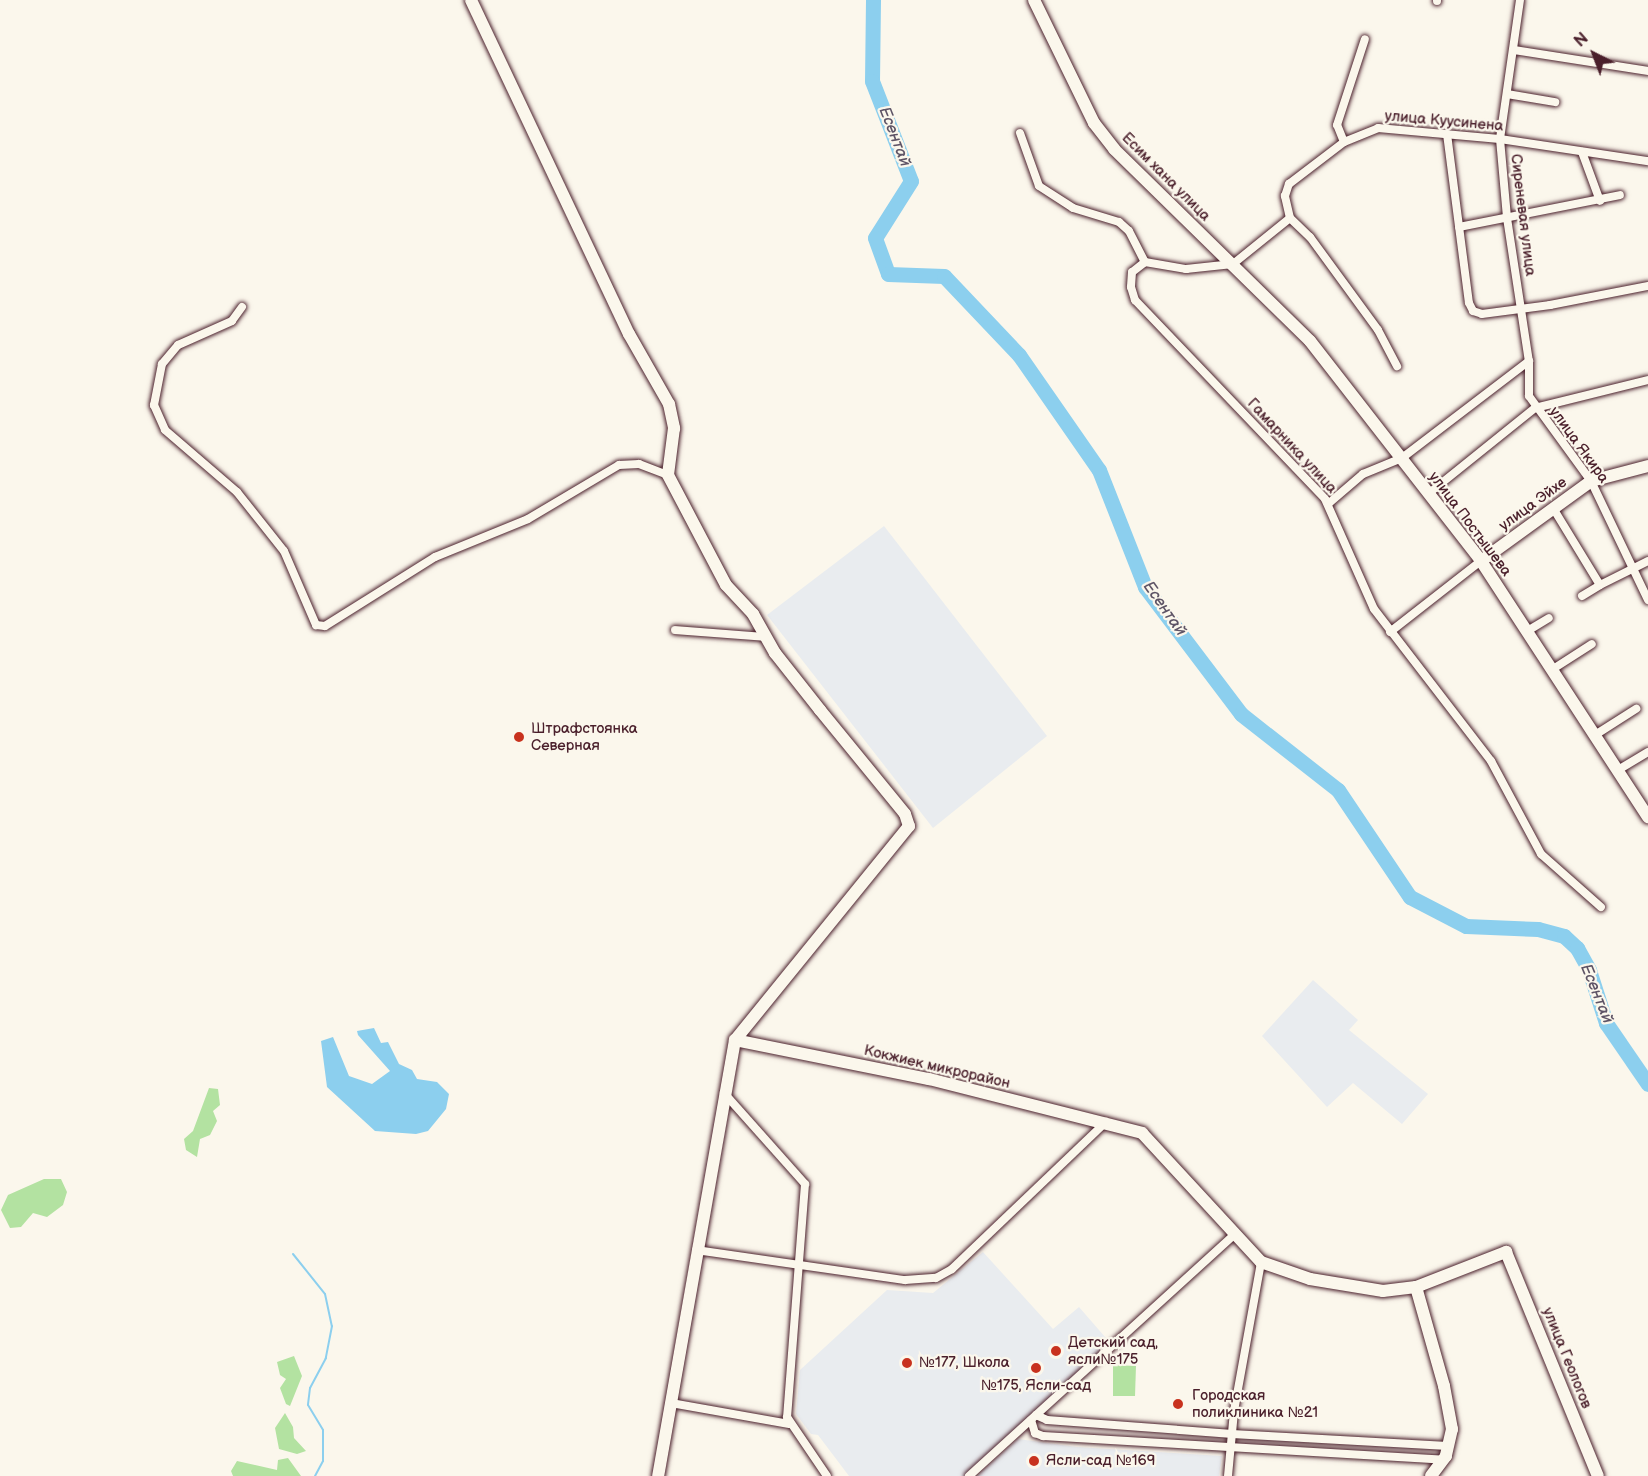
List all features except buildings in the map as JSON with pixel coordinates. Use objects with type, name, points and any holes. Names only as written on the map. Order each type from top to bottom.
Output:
[{"type":"street","points":[[471,0],[629,334],[669,404],[674,429],[668,475],[726,585],[820,710],[905,814],[909,826],[735,1040],[696,1250],[658,1476]]},
{"type":"street","name":"Есим хана улица","points":[[1034,0],[1094,123],[1114,149],[1236,267]]},
{"type":"street","name":"Сиреневая улица","points":[[1520,0],[1500,139],[1507,218],[1529,361],[1529,396],[1534,406]]},
{"type":"street","points":[[1344,142],[1337,125],[1365,39]]},
{"type":"street","points":[[1514,50],[1648,71]]},
{"type":"street","points":[[1507,94],[1555,102]]},
{"type":"street","name":"улица Куусинена","points":[[1290,218],[1286,196],[1289,184],[1344,142],[1385,127],[1500,139],[1648,161]]},
{"type":"street","points":[[1020,133],[1039,186],[1073,208],[1119,222],[1129,231],[1145,262],[1186,269],[1236,267],[1290,218],[1310,237],[1378,330],[1397,366]]},
{"type":"street","points":[[1447,134],[1473,311],[1482,314],[1648,286]]},
{"type":"street","points":[[1582,152],[1599,201]]},
{"type":"street","points":[[1459,227],[1620,195]]},
{"type":"street","name":"Гамарника улица","points":[[1145,262],[1132,272],[1131,287],[1136,300],[1328,504],[1362,585],[1390,633],[1491,761],[1541,854],[1601,907]]},
{"type":"street","name":"улица Постышева","points":[[1236,267],[1310,341],[1481,561],[1529,630],[1646,811]]},
{"type":"street","points":[[242,307],[232,321],[178,345],[162,364],[154,405],[165,430],[237,492],[284,551],[316,625],[325,626],[435,556],[528,519],[619,465],[639,464],[668,475]]},
{"type":"street","points":[[1328,504],[1363,474],[1402,458],[1529,361]]},
{"type":"street","points":[[1428,494],[1534,406],[1648,380]]},
{"type":"street","name":"улица Якира","points":[[1534,406],[1592,481],[1648,600]]},
{"type":"street","name":"улица Эйхе","points":[[1390,633],[1481,561],[1592,481],[1648,466]]},
{"type":"street","points":[[1553,508],[1600,585]]},
{"type":"street","points":[[1582,596],[1648,561]]},
{"type":"street","points":[[1529,630],[1549,618]]},
{"type":"street","points":[[675,630],[767,637]]},
{"type":"street","points":[[1553,669],[1592,644]]},
{"type":"street","points":[[1596,735],[1636,709]]},
{"type":"street","points":[[1618,770],[1648,752]]},
{"type":"street","name":"Кокжиек микрорайон","points":[[735,1040],[929,1079],[1106,1122],[1142,1133],[1157,1146],[1261,1262],[1310,1279],[1383,1291],[1416,1287],[1506,1252]]},
{"type":"street","points":[[724,1092],[805,1184],[787,1417],[789,1424],[827,1476]]},
{"type":"street","points":[[696,1250],[905,1280],[936,1278],[952,1269],[1106,1122]]},
{"type":"street","points":[[969,1476],[1235,1234]]},
{"type":"street","name":"улица Геологов","points":[[1506,1252],[1598,1476]]},
{"type":"street","points":[[1228,1476],[1232,1434],[1261,1262]]},
{"type":"street","points":[[1416,1287],[1444,1386],[1452,1429],[1444,1460],[1431,1476]]},
{"type":"street","points":[[671,1403],[789,1424]]},
{"type":"street","points":[[1033,1417],[1232,1434],[1448,1446]]},
{"type":"street","points":[[1033,1417],[1035,1433],[1043,1436],[1230,1449],[1444,1460]]},
{"type":"shaded area","points":[[884,526],[1047,736],[933,828],[767,615]]},
{"type":"shaded area","points":[[1313,980],[1358,1020],[1349,1030],[1428,1094],[1402,1124],[1353,1083],[1327,1107],[1262,1036]]},
{"type":"shaded area","name":"№177, Школа","points":[[983,1252],[1053,1329],[1079,1307],[1112,1345],[965,1476],[849,1476],[818,1435],[811,1434],[796,1414],[800,1370],[887,1290],[933,1293]]},
{"type":"shaded area","points":[[1018,1439],[1077,1447],[1222,1456],[1219,1476],[977,1476]]},
{"type":"green space","points":[[209,1088],[218,1089],[220,1105],[213,1111],[217,1121],[210,1135],[200,1139],[197,1157],[186,1150],[184,1139],[193,1131]]},
{"type":"green space","points":[[44,1179],[61,1179],[67,1192],[63,1205],[47,1217],[33,1213],[21,1227],[10,1228],[1,1210],[8,1195]]},
{"type":"green space","points":[[294,1356],[302,1376],[290,1406],[286,1404],[280,1388],[286,1379],[280,1375],[277,1362]]},
{"type":"green space","points":[[1113,1365],[1136,1366],[1135,1396],[1113,1396]]},
{"type":"green space","points":[[285,1413],[293,1427],[294,1438],[306,1451],[297,1454],[279,1449],[275,1428]]},
{"type":"green space","points":[[288,1458],[301,1476],[233,1476],[231,1471],[237,1461],[277,1470],[278,1460]]},
{"type":"water","points":[[374,1028],[381,1043],[388,1042],[399,1064],[412,1070],[417,1079],[437,1082],[449,1094],[446,1109],[428,1131],[416,1134],[375,1131],[327,1087],[321,1041],[333,1037],[349,1076],[372,1084],[390,1071],[358,1035],[357,1031]]},
{"type":"waterway","name":"Есентай","points":[[873,0],[872,81],[911,181],[875,238],[888,274],[944,276],[1019,355],[1099,470],[1145,587],[1241,714],[1338,790],[1410,897],[1466,926],[1538,929],[1564,936],[1577,948],[1589,970],[1606,1023],[1648,1084]]},
{"type":"waterway","points":[[293,1254],[325,1294],[332,1326],[326,1358],[310,1388],[308,1405],[323,1430],[323,1461],[315,1476]]},
{"type":"place","name":"Штрафстоянка Северная","points":[[519,737]]},
{"type":"place","name":"Детский сад, ясли№175","points":[[1056,1351]]},
{"type":"place","name":"№177, Школа","points":[[907,1363]]},
{"type":"place","name":"№175, Ясли-сад","points":[[1036,1368]]},
{"type":"place","name":"Городская поликлиника №21","points":[[1178,1404]]},
{"type":"place","name":"Ясли-сад №169","points":[[1034,1461]]}]
